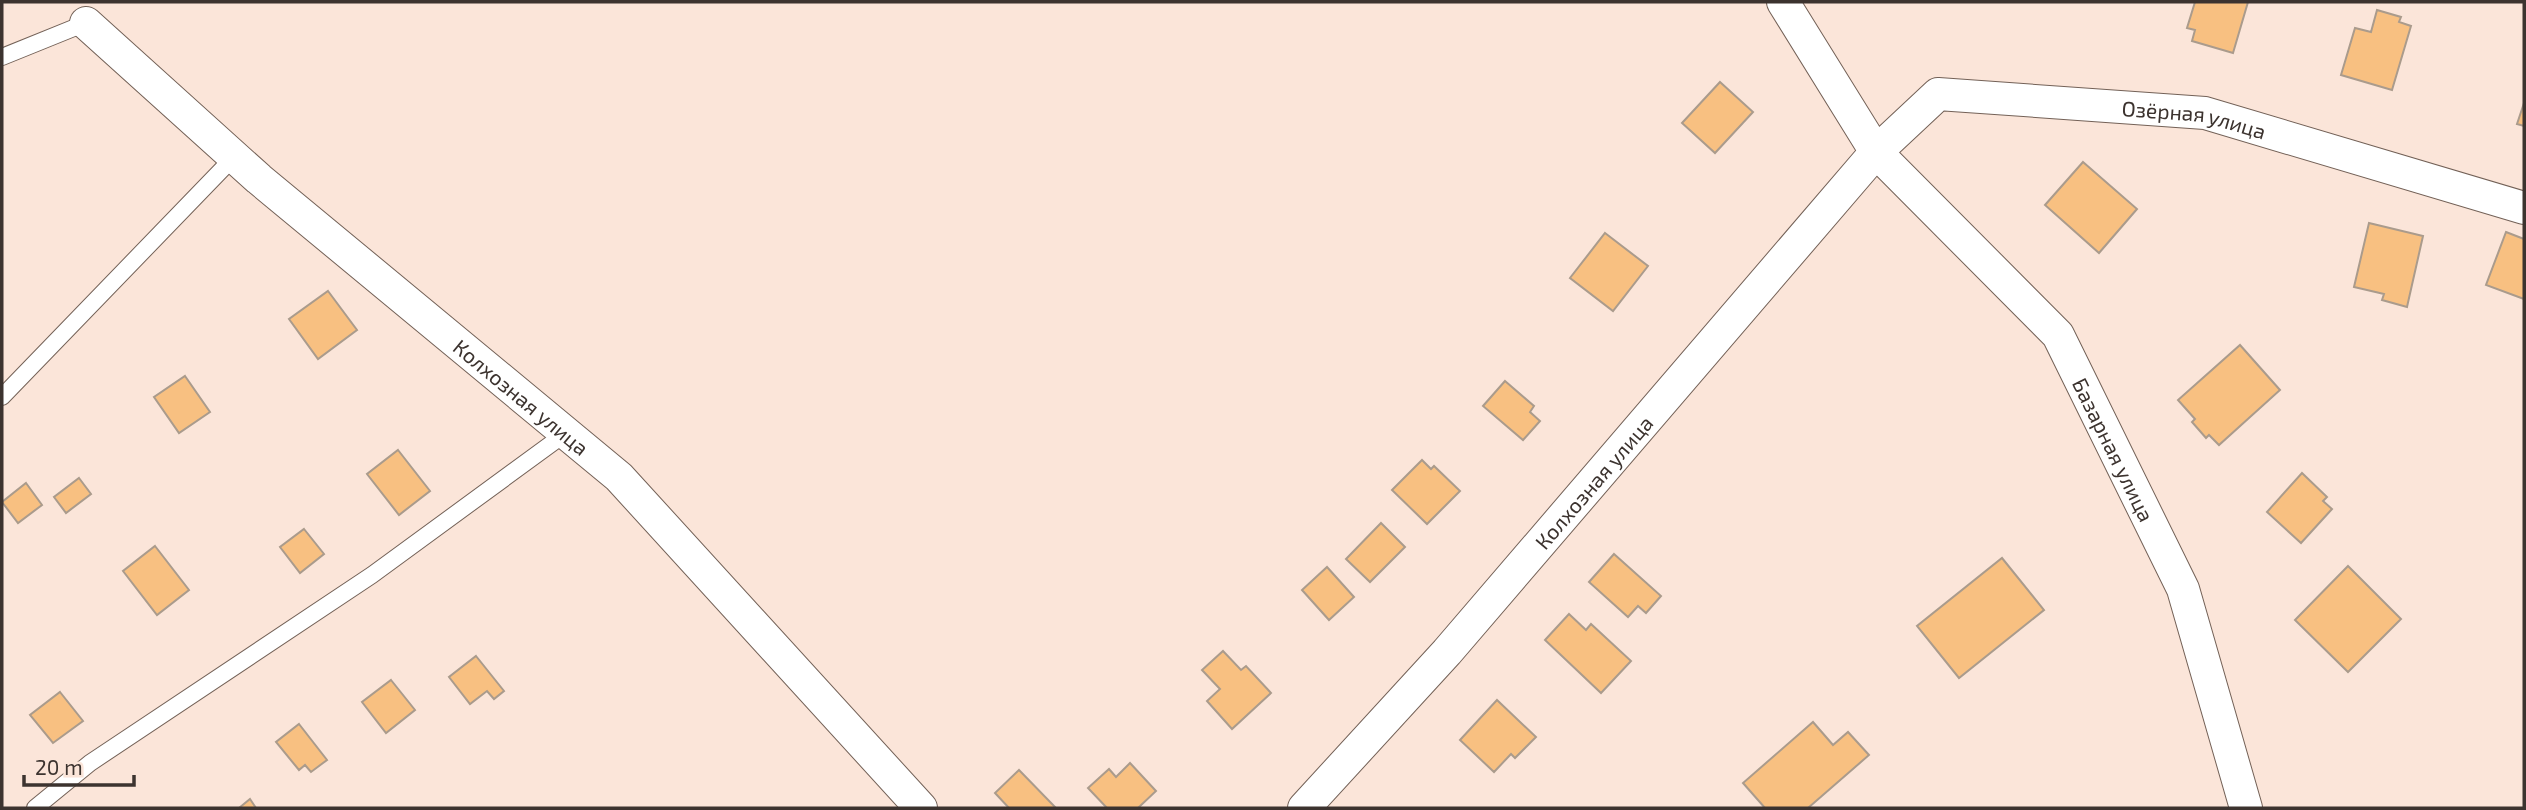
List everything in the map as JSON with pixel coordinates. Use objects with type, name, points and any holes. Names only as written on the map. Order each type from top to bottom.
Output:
[{"type":"street","name":"Базарная улица","points":[[1783,2],[1876,152],[2058,335],[2183,589],[2246,808]]},
{"type":"street","name":"Колхозная улица","points":[[86,23],[234,157],[619,477],[921,808]]},
{"type":"street","name":"Озёрная улица","points":[[1876,152],[1938,94],[2205,113],[2524,208]]},
{"type":"street","name":"Колхозная улица","points":[[1304,808],[1447,652],[1876,152]]},
{"type":"lane","points":[[2,57],[86,23]]},
{"type":"lane","points":[[2,397],[234,157]]},
{"type":"lane","points":[[36,808],[90,763],[372,575],[566,433]]},
{"type":"building","points":[[2195,2],[2248,2],[2233,53],[2192,41],[2195,30],[2187,28]]},
{"type":"building","points":[[2377,10],[2401,17],[2399,22],[2411,26],[2392,90],[2341,75],[2355,28],[2371,32]]},
{"type":"building","points":[[1720,82],[1753,112],[1715,153],[1682,123]]},
{"type":"building","points":[[2524,103],[2524,126],[2517,124]]},
{"type":"building","points":[[2083,162],[2137,209],[2099,253],[2045,205]]},
{"type":"building","points":[[2369,223],[2423,236],[2407,307],[2382,300],[2384,294],[2354,287]]},
{"type":"building","points":[[2506,232],[2524,239],[2524,299],[2486,285]]},
{"type":"building","points":[[1605,233],[1648,266],[1613,311],[1570,278]]},
{"type":"building","points":[[328,291],[357,330],[318,359],[289,319]]},
{"type":"building","points":[[2240,345],[2280,390],[2219,445],[2209,435],[2206,438],[2192,422],[2195,419],[2178,400]]},
{"type":"building","points":[[185,376],[210,412],[179,433],[154,397]]},
{"type":"building","points":[[1505,381],[1534,406],[1530,412],[1540,421],[1523,440],[1483,406]]},
{"type":"building","points":[[398,450],[430,491],[399,515],[367,474]]},
{"type":"building","points":[[1422,460],[1431,469],[1434,466],[1460,491],[1427,524],[1392,490]]},
{"type":"building","points":[[2302,473],[2327,497],[2323,501],[2332,509],[2301,543],[2267,512]]},
{"type":"building","points":[[79,478],[91,494],[66,513],[54,497]]},
{"type":"building","points":[[26,483],[42,505],[18,523],[2,502]]},
{"type":"building","points":[[1381,523],[1405,547],[1370,582],[1346,559]]},
{"type":"building","points":[[304,529],[324,554],[300,573],[280,547]]},
{"type":"building","points":[[155,546],[189,590],[157,615],[123,571]]},
{"type":"building","points":[[1614,554],[1661,596],[1646,613],[1638,606],[1628,617],[1589,582]]},
{"type":"building","points":[[2002,558],[2044,610],[1959,678],[1917,626]]},
{"type":"building","points":[[2348,566],[2401,619],[2348,672],[2295,620]]},
{"type":"building","points":[[1327,567],[1354,597],[1329,620],[1302,590]]},
{"type":"building","points":[[1569,614],[1586,630],[1591,624],[1631,661],[1601,693],[1545,640]]},
{"type":"building","points":[[1223,651],[1241,670],[1246,666],[1271,693],[1232,729],[1207,701],[1220,689],[1202,670]]},
{"type":"building","points":[[476,656],[504,691],[494,699],[487,691],[470,704],[449,677]]},
{"type":"building","points":[[391,680],[415,710],[386,733],[362,702]]},
{"type":"building","points":[[60,692],[83,721],[53,743],[30,715]]},
{"type":"building","points":[[1497,700],[1536,737],[1515,758],[1511,754],[1494,772],[1460,740]]},
{"type":"building","points":[[1813,722],[1833,745],[1848,732],[1869,755],[1808,808],[1765,808],[1743,783]]},
{"type":"building","points":[[299,724],[327,760],[311,772],[305,765],[299,770],[276,742]]},
{"type":"building","points":[[1130,763],[1156,791],[1138,808],[1107,808],[1088,788],[1109,769],[1116,777]]},
{"type":"building","points":[[1019,770],[1056,808],[1009,808],[995,793]]},
{"type":"building","points":[[250,799],[256,808],[239,808]]}]
